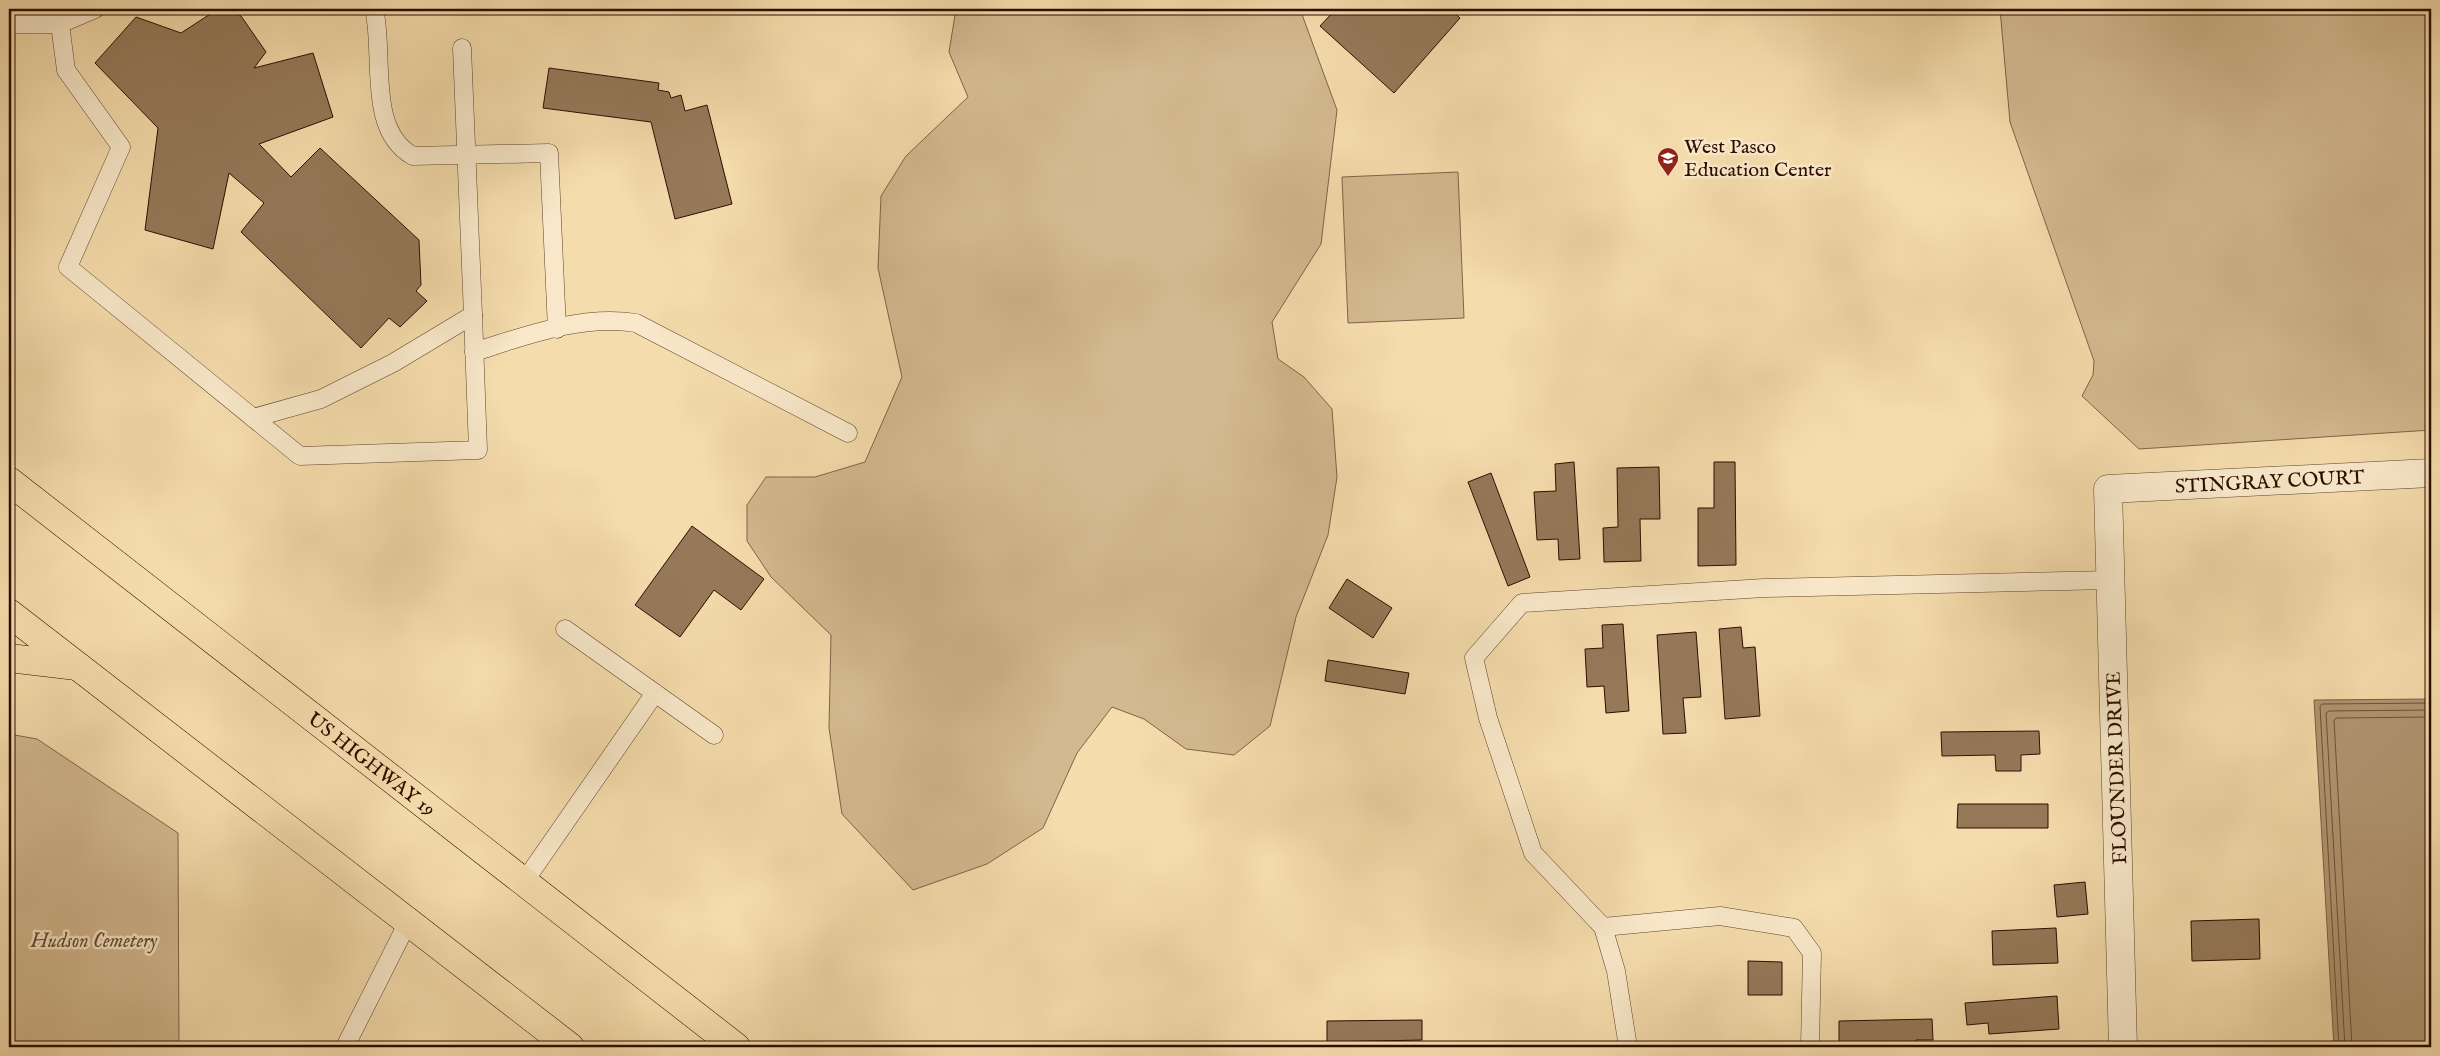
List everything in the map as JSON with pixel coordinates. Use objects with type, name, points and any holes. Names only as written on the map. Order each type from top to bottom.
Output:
[{"type":"highway","name":"US HIGHWAY 19","points":[[9,481],[736,1047]]},
{"type":"highway","points":[[9,613],[570,1047]]},
{"type":"highway","points":[[9,658],[77,666]]},
{"type":"street","name":"STINGRAY COURT","points":[[2108,489],[2431,473]]},
{"type":"street","name":"FLOUNDER DRIVE","points":[[2108,489],[2124,1047]]},
{"type":"lane","points":[[9,24],[60,24],[95,9]]},
{"type":"lane","points":[[374,9],[377,22],[381,98],[386,125],[402,150],[413,156],[549,153],[556,329]]},
{"type":"lane","points":[[60,24],[66,70],[120,147],[68,266],[300,456],[478,450],[462,48]]},
{"type":"lane","points":[[253,418],[321,399],[393,363],[473,315]]},
{"type":"lane","points":[[474,352],[556,329],[614,319],[636,323],[848,433]]},
{"type":"lane","points":[[1628,1047],[1616,971],[1603,927],[1533,853],[1488,718],[1474,658],[1522,603],[1764,588],[2111,580]]},
{"type":"lane","points":[[565,629],[714,735]]},
{"type":"lane","points":[[524,882],[655,692]]},
{"type":"lane","points":[[1603,927],[1720,916],[1794,928],[1812,953],[1810,1047]]},
{"type":"lane","points":[[345,1047],[408,922]]},
{"type":"green space","points":[[956,9],[1300,9],[1337,110],[1321,244],[1272,322],[1278,359],[1304,377],[1332,409],[1337,477],[1328,535],[1296,617],[1270,726],[1234,755],[1186,749],[1144,719],[1112,707],[1077,753],[1043,828],[987,864],[913,890],[842,814],[829,728],[831,635],[771,577],[747,541],[747,505],[766,477],[815,477],[865,462],[902,377],[878,268],[881,196],[906,156],[968,97],[949,52]]},
{"type":"green space","points":[[2000,9],[2431,9],[2431,430],[2139,449],[2082,396],[2093,375],[2094,361],[2010,122]]},
{"type":"green space","points":[[1458,172],[1464,318],[1348,323],[1342,177]]},
{"type":"green space","name":"Hudson Cemetery","points":[[9,734],[37,739],[178,833],[179,1047],[9,1047]]},
{"type":"water","points":[[2431,699],[2431,1047],[2334,1047],[2314,700]]},
{"type":"building","points":[[218,9],[229,9],[241,16],[266,52],[254,68],[313,53],[333,117],[259,144],[291,177],[320,148],[419,240],[421,285],[416,291],[427,301],[400,327],[389,318],[361,348],[241,232],[264,203],[229,173],[213,249],[145,230],[158,128],[95,63],[136,17],[181,33]]},
{"type":"building","points":[[1336,9],[1450,9],[1460,18],[1394,93],[1320,26]]},
{"type":"building","points":[[549,68],[659,83],[658,90],[669,92],[671,98],[681,95],[685,111],[707,105],[732,204],[675,219],[651,122],[543,108]]},
{"type":"building","points":[[1574,462],[1580,559],[1559,560],[1558,539],[1537,540],[1534,492],[1556,491],[1555,464]]},
{"type":"building","points":[[1714,462],[1735,462],[1736,565],[1698,566],[1698,508],[1714,508]]},
{"type":"building","points":[[1659,467],[1660,519],[1640,519],[1641,561],[1604,562],[1603,528],[1618,527],[1617,468]]},
{"type":"building","points":[[1491,473],[1530,577],[1508,586],[1468,482]]},
{"type":"building","points":[[692,526],[764,579],[741,610],[714,590],[680,637],[635,605]]},
{"type":"building","points":[[1347,579],[1392,608],[1373,638],[1329,608]]},
{"type":"building","points":[[1623,624],[1629,711],[1606,713],[1604,686],[1587,687],[1585,649],[1603,648],[1602,625]]},
{"type":"building","points":[[1741,627],[1743,648],[1755,647],[1760,716],[1725,719],[1719,629]]},
{"type":"building","points":[[1696,632],[1701,697],[1683,698],[1686,733],[1663,734],[1657,635]]},
{"type":"building","points":[[1328,660],[1409,673],[1405,694],[1325,681]]},
{"type":"building","points":[[2039,731],[2040,754],[2021,755],[2021,771],[1996,771],[1995,755],[1942,756],[1941,732]]},
{"type":"building","points":[[1958,804],[2048,804],[2048,828],[1957,828]]},
{"type":"building","points":[[2085,882],[2088,914],[2057,917],[2054,885]]},
{"type":"building","points":[[2259,919],[2260,959],[2192,961],[2191,921]]},
{"type":"building","points":[[2056,928],[2058,963],[1993,965],[1992,931]]},
{"type":"building","points":[[1748,961],[1782,962],[1782,995],[1748,995]]},
{"type":"building","points":[[2057,996],[2059,1029],[1989,1034],[1988,1023],[1967,1025],[1965,1003]]},
{"type":"building","points":[[1932,1019],[1933,1040],[1916,1040],[1916,1047],[1839,1047],[1839,1021]]},
{"type":"building","points":[[1422,1020],[1422,1040],[1327,1042],[1327,1021]]},
{"type":"place","name":"West Pasco Education Center","points":[[1668,177]]}]
